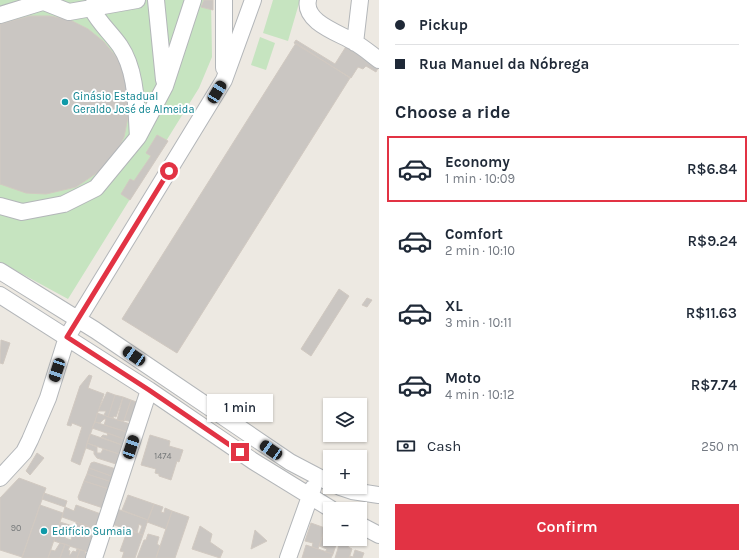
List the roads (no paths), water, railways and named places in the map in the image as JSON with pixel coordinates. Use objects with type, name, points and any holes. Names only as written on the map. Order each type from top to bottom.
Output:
[{"type":"street","points":[[0,15],[46,1],[69,12],[93,4],[137,0]]},
{"type":"street","points":[[156,0],[165,86]]},
{"type":"street","points":[[0,206],[22,212],[64,204],[96,188],[138,137],[165,86],[193,0]]},
{"type":"street","points":[[224,0],[224,80]]},
{"type":"street","points":[[0,478],[24,452],[30,440],[48,398],[67,337],[224,80],[253,0]]},
{"type":"street","points":[[308,0],[310,13],[317,21],[355,43],[379,60]]},
{"type":"street","points":[[355,43],[360,0]]},
{"type":"street","points":[[93,4],[96,16],[120,46],[128,62],[136,101],[138,137]]},
{"type":"street","points":[[0,271],[78,319],[264,445],[323,480],[310,497],[288,558]]},
{"type":"street","points":[[0,295],[149,390],[253,461],[323,504]]},
{"type":"street","points":[[94,558],[149,390]]},
{"type":"street","points":[[253,461],[264,445]]},
{"type":"street","points":[[367,493],[379,495]]},
{"type":"street","points":[[367,529],[379,535]]},
{"type":"place","name":"Ginásio Estadual Geraldo José de Almeida","points":[[65,102]]},
{"type":"place","name":"Edifício Sumaia","points":[[44,531]]}]
